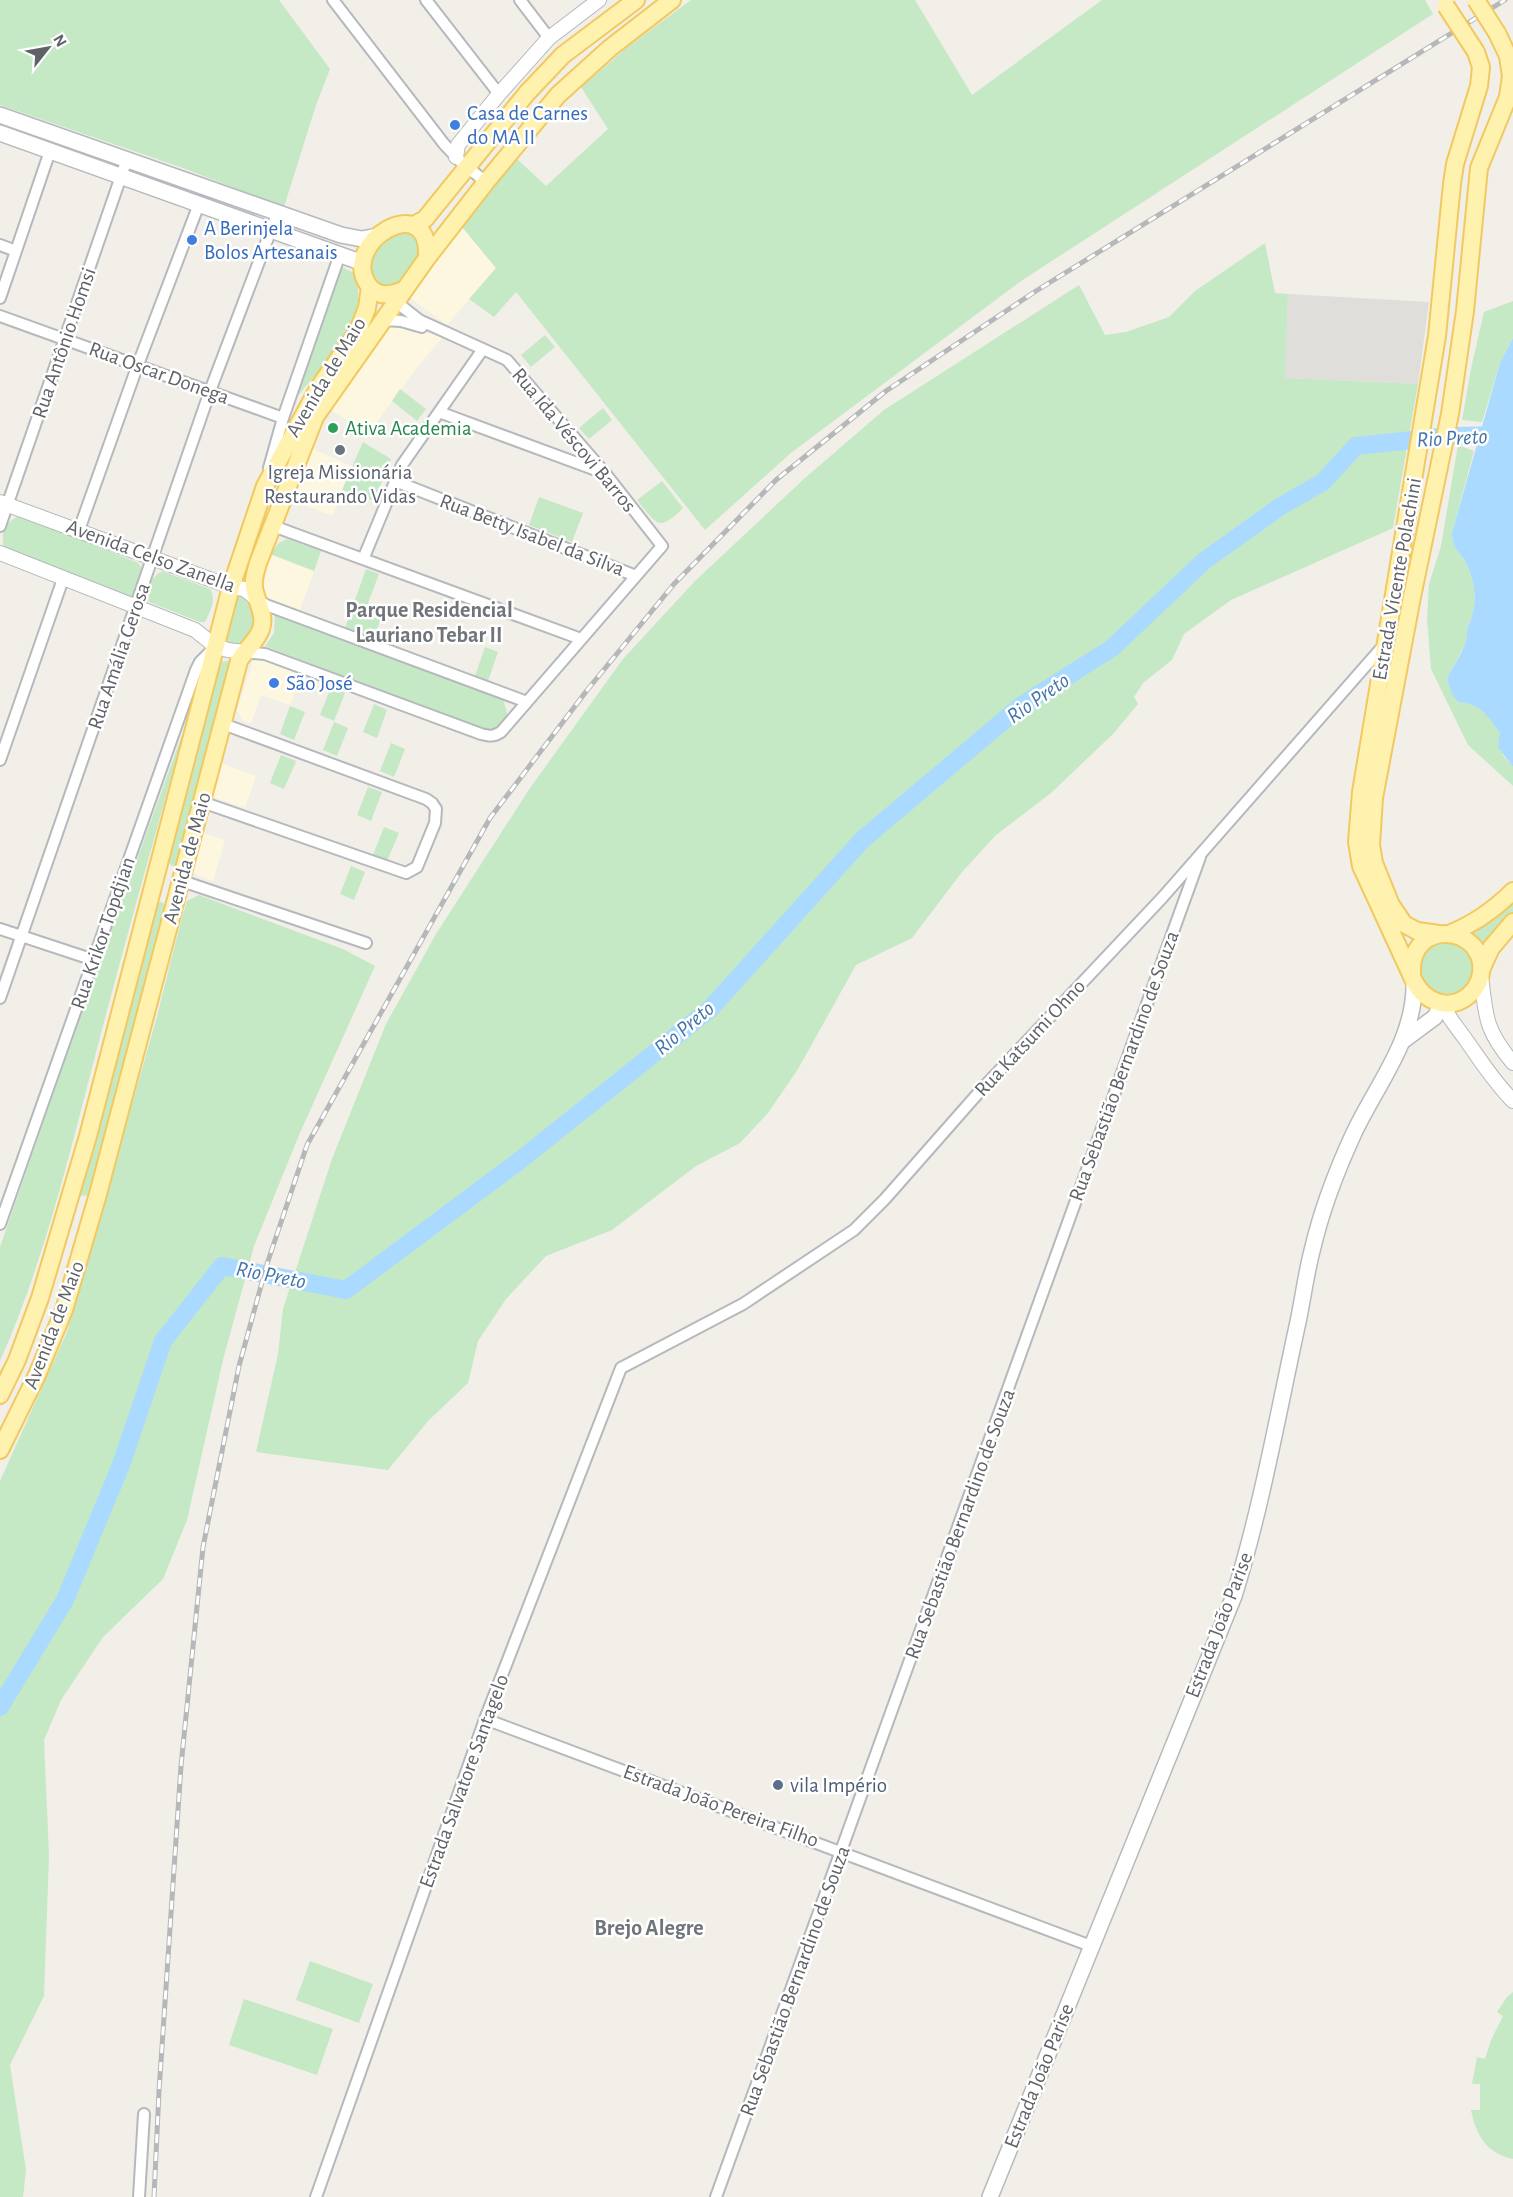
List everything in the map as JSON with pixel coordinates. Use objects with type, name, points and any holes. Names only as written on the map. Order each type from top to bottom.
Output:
[{"type":"main road","points":[[636,0],[563,55],[526,93],[462,162],[424,219],[414,225],[397,225],[387,228],[377,236],[367,250],[363,263],[365,277],[370,287],[381,294],[399,296],[486,182],[558,95],[610,48],[672,0]]},
{"type":"main road","name":"Estrada Vicente Polachini","points":[[1444,934],[1417,931],[1404,924],[1391,905],[1381,883],[1371,845],[1374,798],[1450,414],[1465,311],[1479,168],[1508,97],[1511,76],[1508,56],[1497,33],[1476,0]]},
{"type":"main road","name":"Estrada Vicente Polachini","points":[[1413,978],[1367,883],[1361,866],[1357,842],[1361,792],[1440,314],[1455,164],[1479,86],[1481,67],[1476,52],[1445,3]]},
{"type":"main road","points":[[0,115],[341,235],[362,239],[377,236]]},
{"type":"main road","points":[[0,133],[363,263]]},
{"type":"main road","points":[[414,225],[426,238],[427,258]]},
{"type":"main road","name":"Avenida de Maio","points":[[0,1395],[17,1360],[40,1298],[88,1136],[231,586],[265,486],[319,387],[358,331],[367,308],[370,287]]},
{"type":"main road","name":"Avenida de Maio","points":[[0,1450],[37,1375],[64,1310],[98,1194],[239,661],[257,637],[262,626],[262,614],[254,578],[315,417],[399,296]]},
{"type":"main road","points":[[161,854],[168,871],[182,881]]},
{"type":"main road","points":[[1513,891],[1493,909],[1468,926],[1419,944],[1413,959],[1413,978],[1422,994],[1435,1002],[1442,1012],[1470,995],[1479,983],[1491,948],[1513,922]]},
{"type":"main road","points":[[150,899],[176,898]]},
{"type":"main road","points":[[1444,934],[1465,939],[1475,948],[1481,972]]},
{"type":"main road","name":"Estrada João Parise","points":[[990,2197],[1233,1596],[1259,1506],[1312,1249],[1345,1154],[1365,1111],[1404,1040],[1412,1010],[1413,978]]},
{"type":"main road","name":"Estrada João Parise","points":[[1404,1040],[1442,1012]]},
{"type":"street","points":[[333,0],[444,144],[486,182]]},
{"type":"street","points":[[426,0],[499,94]]},
{"type":"street","points":[[520,0],[549,38]]},
{"type":"street","points":[[462,162],[458,145],[499,94],[549,38],[599,0]]},
{"type":"street","points":[[0,298],[50,151]]},
{"type":"street","name":"Rua Antônio Homsi","points":[[0,526],[4,504],[65,339],[127,159]]},
{"type":"street","points":[[79,530],[137,367],[199,204]]},
{"type":"street","name":"Rua Amália Gerosa","points":[[0,998],[210,391],[277,213]]},
{"type":"street","points":[[0,245],[16,251]]},
{"type":"street","points":[[265,486],[283,418],[340,254]]},
{"type":"street","name":"Rua Ida Véscovi Barros","points":[[399,296],[419,320],[444,333]]},
{"type":"street","name":"Rua Oscar Donega","points":[[0,316],[283,418]]},
{"type":"street","name":"Rua Ida Véscovi Barros","points":[[384,320],[413,323],[444,333],[507,360],[605,473],[662,546],[636,576]]},
{"type":"street","points":[[364,557],[402,465],[483,348]]},
{"type":"street","points":[[439,412],[605,473]]},
{"type":"street","name":"Rua Betty Isabel da Silva","points":[[395,481],[636,576]]},
{"type":"street","name":"Avenida Celso Zanella","points":[[4,504],[244,589],[266,605],[526,702]]},
{"type":"street","points":[[273,526],[364,557],[581,639]]},
{"type":"street","points":[[0,554],[195,630],[215,646],[228,651],[265,654],[481,734],[496,736],[636,576]]},
{"type":"street","points":[[0,760],[63,579]]},
{"type":"street","name":"Rua Katsumi Ohno","points":[[621,1368],[743,1304],[854,1230],[885,1199],[981,1090],[1162,898],[1202,849],[1385,643]]},
{"type":"street","name":"Rua Krikor Topdjian","points":[[0,1224],[196,670],[200,662],[215,646]]},
{"type":"street","points":[[502,693],[513,718]]},
{"type":"street","points":[[202,802],[406,873],[417,867],[435,823],[436,809],[432,802],[426,799],[223,724]]},
{"type":"street","name":"Rua Sebastião Bernardino de Souza","points":[[716,2197],[1202,849]]},
{"type":"street","points":[[182,881],[366,942]]},
{"type":"street","points":[[0,929],[94,960]]},
{"type":"street","points":[[1481,972],[1485,1012],[1490,1030],[1513,1063]]},
{"type":"street","points":[[1442,1012],[1456,1026],[1495,1083],[1513,1101]]},
{"type":"street","name":"Estrada Salvatore Santagelo","points":[[316,2197],[485,1719],[621,1368]]},
{"type":"street","name":"Estrada João Pereira Filho","points":[[485,1719],[1091,1946]]},
{"type":"street","points":[[139,2197],[144,2114]]},
{"type":"shaded area","points":[[462,227],[496,268],[447,325],[409,297]]},
{"type":"shaded area","points":[[1288,294],[1429,302],[1418,384],[1285,378]]},
{"type":"shaded area","points":[[400,323],[442,338],[368,434],[331,410],[336,398],[383,334],[390,326]]},
{"type":"shaded area","points":[[309,447],[351,466],[333,516],[288,499]]},
{"type":"shaded area","points":[[270,554],[314,571],[300,610],[265,595],[261,582]]},
{"type":"shaded area","name":"São José","points":[[262,659],[302,674],[290,705],[261,695],[251,723],[242,720],[237,710],[253,661]]},
{"type":"shaded area","points":[[218,762],[256,776],[245,808],[216,798],[210,789]]},
{"type":"shaded area","points":[[200,832],[225,840],[213,881],[197,875],[193,870],[191,857]]},
{"type":"green space","points":[[0,0],[279,0],[330,69],[316,105],[284,207],[183,168],[0,105]]},
{"type":"green space","points":[[691,0],[915,0],[972,95],[1102,0],[1425,0],[1433,14],[1021,281],[792,452],[705,530],[516,292],[494,317],[469,299],[496,268],[462,227],[517,159],[546,186],[608,129],[581,87],[629,46]]},
{"type":"green space","points":[[414,230],[423,250],[408,273],[398,283],[380,290],[370,275],[370,263],[374,250],[397,232]]},
{"type":"green space","points":[[1265,243],[1275,293],[1288,294],[1285,378],[1418,384],[1393,528],[1231,600],[1184,634],[1172,660],[1143,683],[1134,697],[1138,704],[1113,734],[1051,793],[996,835],[962,872],[912,938],[856,965],[798,1069],[768,1113],[740,1143],[696,1166],[612,1230],[546,1256],[506,1299],[478,1341],[468,1383],[428,1421],[388,1470],[256,1452],[278,1354],[283,1309],[332,1159],[386,1024],[436,934],[530,788],[623,659],[695,581],[805,478],[884,410],[1079,285],[1105,335],[1126,332],[1169,317],[1195,291]]},
{"type":"green space","points":[[340,266],[354,273],[358,290],[357,307],[343,339],[298,396]]},
{"type":"green space","points":[[1513,301],[1513,338],[1500,363],[1482,422],[1462,420],[1484,312]]},
{"type":"green space","points":[[545,335],[555,347],[531,367],[521,355]]},
{"type":"green space","points":[[400,389],[426,409],[417,421],[392,401]]},
{"type":"green space","points":[[603,408],[612,420],[589,439],[579,428]]},
{"type":"green space","points":[[363,442],[391,459],[374,501],[342,490]]},
{"type":"green space","points":[[1458,445],[1474,451],[1452,538],[1470,573],[1474,589],[1474,604],[1466,641],[1447,678],[1458,702],[1472,703],[1488,716],[1500,733],[1503,755],[1513,767],[1513,786],[1468,745],[1431,669],[1427,619],[1429,584],[1441,546]]},
{"type":"green space","points":[[662,481],[683,508],[663,523],[654,520],[637,500]]},
{"type":"green space","points":[[539,497],[583,513],[572,542],[529,525]]},
{"type":"green space","points":[[19,516],[47,525],[138,563],[144,571],[139,590],[131,598],[5,550],[4,530],[9,522]]},
{"type":"green space","points":[[287,539],[321,551],[314,571],[270,554],[279,543]]},
{"type":"green space","points":[[366,569],[379,574],[368,603],[384,609],[374,638],[345,628]]},
{"type":"green space","points":[[162,571],[210,589],[213,601],[205,622],[149,602],[145,596],[148,588],[153,579]]},
{"type":"green space","points":[[234,592],[250,599],[258,614],[249,641],[238,646],[221,645]]},
{"type":"green space","points":[[275,612],[503,699],[508,717],[494,729],[486,731],[265,646],[274,633]]},
{"type":"green space","points":[[485,647],[498,652],[488,681],[475,676]]},
{"type":"green space","points":[[233,660],[181,862],[175,867],[168,860],[221,662]]},
{"type":"green space","points":[[331,687],[345,693],[334,721],[320,715]]},
{"type":"green space","points":[[374,704],[387,710],[377,738],[363,732]]},
{"type":"green space","points":[[290,706],[305,712],[294,740],[280,734]]},
{"type":"green space","points":[[187,721],[67,1165],[30,1284],[0,1361],[0,1247]]},
{"type":"green space","points":[[334,722],[348,728],[337,756],[323,750]]},
{"type":"green space","points":[[391,743],[405,749],[394,777],[380,771]]},
{"type":"green space","points":[[281,755],[296,761],[284,789],[270,783]]},
{"type":"green space","points":[[368,787],[382,792],[371,821],[357,815]]},
{"type":"green space","points":[[384,827],[399,833],[387,861],[373,855]]},
{"type":"green space","points":[[351,866],[365,872],[354,900],[340,894]]},
{"type":"green space","points":[[199,895],[343,949],[375,966],[299,1135],[254,1246],[223,1360],[187,1520],[163,1579],[103,1637],[61,1700],[44,1740],[49,1855],[44,1996],[10,2065],[26,2170],[23,2197],[0,2197],[0,1481],[67,1332],[156,1020],[182,917],[187,901]]},
{"type":"green space","points":[[1513,900],[1513,912],[1494,931],[1483,951],[1467,933]]},
{"type":"green space","points":[[161,902],[168,906],[92,1195],[79,1196],[156,904]]},
{"type":"green space","points":[[1447,942],[1457,944],[1466,950],[1472,959],[1474,969],[1472,979],[1466,988],[1457,994],[1447,996],[1437,994],[1428,988],[1422,979],[1420,969],[1422,959],[1428,950],[1437,944]]},
{"type":"green space","points":[[310,1961],[373,1984],[359,2023],[296,2000]]},
{"type":"green space","points":[[1513,1992],[1513,2159],[1496,2152],[1484,2142],[1479,2135],[1471,2110],[1480,2110],[1480,2084],[1472,2084],[1477,2057],[1485,2059],[1491,2040],[1503,2016],[1497,2012]]},
{"type":"green space","points":[[244,1999],[333,2029],[317,2075],[229,2045]]},
{"type":"water","points":[[1513,338],[1513,767],[1498,747],[1500,733],[1478,708],[1458,702],[1452,694],[1447,678],[1466,641],[1475,596],[1473,581],[1465,561],[1455,547],[1452,533],[1500,363]]},
{"type":"waterway","name":"Rio Preto","points":[[0,1707],[65,1600],[121,1465],[163,1341],[222,1266],[346,1290],[519,1161],[710,1009],[862,840],[1022,705],[1112,648],[1204,561],[1281,506],[1323,482],[1356,446],[1450,436],[1513,435]]},
{"type":"railway","points":[[154,2197],[181,1766],[203,1547],[239,1366],[267,1264],[307,1145],[490,818],[588,689],[674,584],[776,480],[886,391],[1036,291],[1505,0]]},
{"type":"place","name":"Casa de Carnes do MA II","points":[[455,125]]},
{"type":"place","name":"A Berinjela Bolos Artesanais","points":[[192,240]]},
{"type":"place","name":"Ativa Academia","points":[[333,428]]},
{"type":"place","name":"Igreja Missionária Restaurando Vidas","points":[[340,450]]},
{"type":"place","name":"São José","points":[[274,683]]},
{"type":"place","name":"vila Império","points":[[778,1785]]},
{"type":"district","name":"Parque Residencial Lauriano Tebar II","points":[[429,622]]},
{"type":"district","name":"Brejo Alegre","points":[[649,1928]]}]
